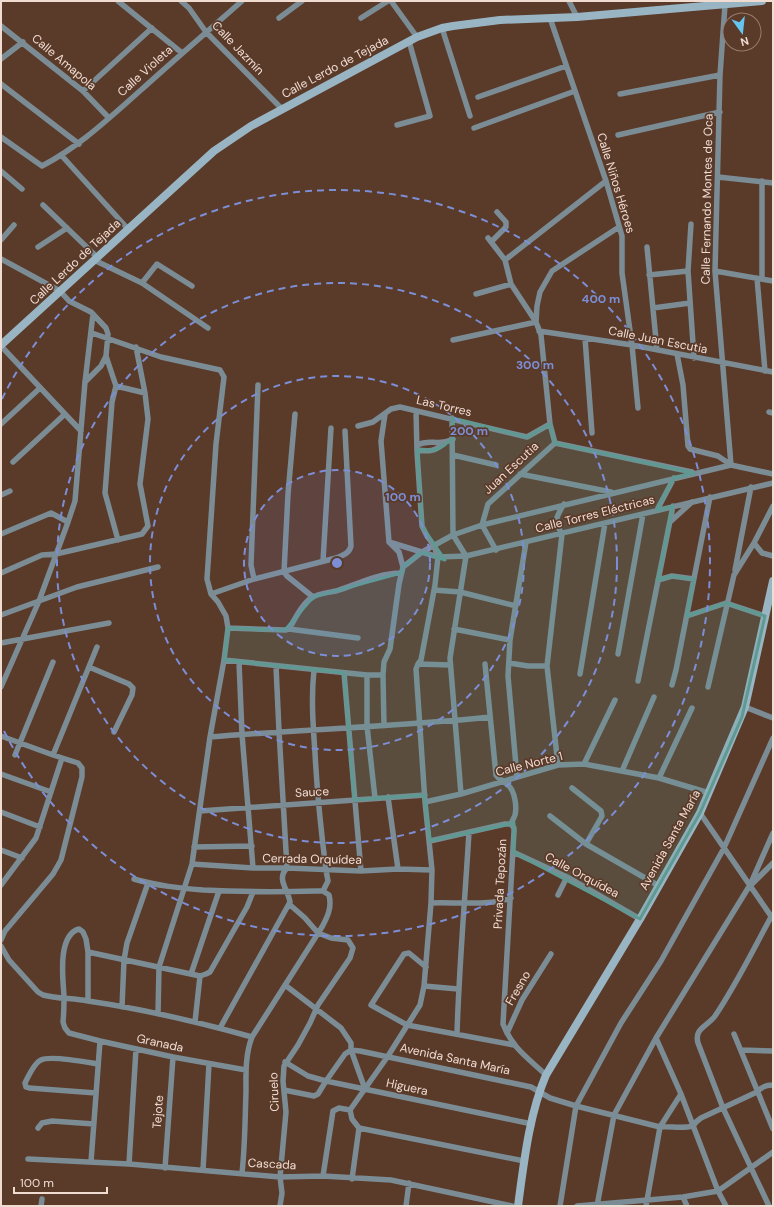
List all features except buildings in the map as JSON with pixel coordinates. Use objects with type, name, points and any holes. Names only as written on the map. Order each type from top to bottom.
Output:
[{"type":"main road","name":"Calle Lerdo de Tejada","points":[[1,346],[214,151],[251,126],[417,37],[442,28],[500,20],[577,17],[762,1]]},
{"type":"main road","name":"Avenida Santa María","points":[[518,1206],[524,1161],[540,1092],[546,1074],[640,919],[700,813],[745,708],[773,581]]},
{"type":"street","points":[[118,1],[182,53]]},
{"type":"street","name":"Calle Jazmín","points":[[181,1],[189,8],[206,32],[282,109]]},
{"type":"street","name":"Calle Violeta","points":[[1,137],[42,166],[62,156],[79,144],[242,1]]},
{"type":"street","points":[[279,18],[302,1]]},
{"type":"street","points":[[361,18],[388,1]]},
{"type":"street","points":[[392,1],[417,37]]},
{"type":"street","points":[[569,1],[577,17]]},
{"type":"street","name":"Calle Fernando Montes de Oca","points":[[724,5],[720,75],[715,271],[730,465]]},
{"type":"street","name":"Calle Niños Héroes","points":[[550,18],[606,181],[622,236],[622,273],[632,345],[638,408]]},
{"type":"street","name":"Calle Amapola","points":[[1,26],[83,91],[109,118]]},
{"type":"street","points":[[83,91],[152,28]]},
{"type":"street","points":[[442,28],[470,116]]},
{"type":"street","points":[[397,125],[430,116],[409,41]]},
{"type":"street","points":[[1,59],[23,42]]},
{"type":"street","points":[[478,97],[566,66]]},
{"type":"street","points":[[620,94],[720,75]]},
{"type":"street","points":[[1,84],[79,144]]},
{"type":"street","points":[[474,128],[575,91]]},
{"type":"street","points":[[618,135],[720,112]]},
{"type":"street","points":[[62,156],[128,229]]},
{"type":"street","points":[[1,171],[22,189]]},
{"type":"street","points":[[718,177],[773,183]]},
{"type":"street","points":[[505,260],[606,181]]},
{"type":"street","points":[[762,181],[760,278],[765,371]]},
{"type":"street","points":[[44,205],[95,259],[142,283],[208,328]]},
{"type":"street","points":[[497,212],[506,222],[506,227],[489,240],[505,260],[511,284],[536,322],[540,331],[550,424]]},
{"type":"street","points":[[691,224],[688,271],[694,358]]},
{"type":"street","points":[[1,240],[14,225]]},
{"type":"street","points":[[536,322],[540,292],[552,272],[619,227]]},
{"type":"street","points":[[38,247],[67,228]]},
{"type":"street","points":[[646,247],[657,350]]},
{"type":"street","points":[[1,259],[60,291],[69,301],[93,314],[108,331],[106,356],[101,366],[85,382]]},
{"type":"street","points":[[142,283],[157,264],[192,286]]},
{"type":"street","points":[[649,275],[688,271]]},
{"type":"street","points":[[715,271],[773,281]]},
{"type":"street","points":[[476,294],[511,284]]},
{"type":"street","points":[[653,308],[690,303]]},
{"type":"street","points":[[1,687],[24,638],[39,601],[75,501],[85,382],[92,333],[93,314]]},
{"type":"street","points":[[453,340],[536,322]]},
{"type":"street","name":"Calle Juan Escutia","points":[[540,331],[632,345],[773,372]]},
{"type":"street","points":[[92,333],[161,357],[220,370],[224,376],[216,444],[207,579],[211,594],[218,602],[226,616],[228,628],[224,660],[210,737],[192,864],[158,967],[158,1014]]},
{"type":"street","points":[[585,338],[592,433]]},
{"type":"street","points":[[1,346],[81,431]]},
{"type":"street","points":[[1,573],[42,555],[56,554],[142,534],[148,526],[140,484],[148,419],[145,393],[136,348]]},
{"type":"street","points":[[677,354],[683,385],[688,446],[690,449],[718,456],[730,465],[773,474]]},
{"type":"street","points":[[106,356],[116,386],[112,402],[105,493],[118,540]]},
{"type":"street","points":[[254,579],[251,565],[258,385]]},
{"type":"street","points":[[116,386],[145,393]]},
{"type":"street","points":[[1,424],[40,388]]},
{"type":"street","name":"Las Torres","points":[[358,426],[373,422],[391,409],[400,407],[452,418],[527,437],[550,424]]},
{"type":"street","points":[[416,411],[422,526],[434,546],[438,558],[434,590],[421,660],[416,669],[425,802],[432,870],[432,903],[426,967],[420,1005],[388,1056],[350,1110],[352,1119],[359,1128],[524,1161]]},
{"type":"street","points":[[13,462],[64,414]]},
{"type":"street","points":[[295,414],[288,494],[284,572],[313,597]]},
{"type":"street","points":[[384,726],[384,662],[390,649],[402,570],[399,552],[389,542],[381,441],[385,414]]},
{"type":"street","points":[[452,418],[453,535],[466,556],[450,658],[461,794]]},
{"type":"street","name":"Juan Escutia","points":[[482,525],[488,504],[554,443],[550,424]]},
{"type":"street","points":[[323,561],[331,428]]},
{"type":"street","points":[[211,594],[254,579],[344,555],[350,551],[351,546],[345,430]]},
{"type":"street","points":[[417,448],[427,441],[441,444],[453,439]]},
{"type":"street","points":[[417,448],[427,452],[436,450],[446,442]]},
{"type":"street","points":[[554,443],[694,473]]},
{"type":"street","points":[[453,455],[496,465]]},
{"type":"street","name":"Calle Torres Eléctricas","points":[[402,570],[422,552],[453,535],[482,525],[730,465]]},
{"type":"street","points":[[520,474],[613,493]]},
{"type":"street","points":[[657,510],[674,478]]},
{"type":"street","name":"Calle Torres Eléctricas","points":[[389,542],[438,558],[466,556],[773,483]]},
{"type":"street","points":[[708,687],[726,603],[734,574],[751,487]]},
{"type":"street","points":[[1,495],[10,492]]},
{"type":"street","points":[[672,685],[710,497]]},
{"type":"street","points":[[670,522],[692,502]]},
{"type":"street","points":[[558,765],[547,666],[562,534],[556,524],[557,516],[564,504]]},
{"type":"street","points":[[638,681],[673,506]]},
{"type":"street","points":[[734,574],[754,543],[773,506]]},
{"type":"street","points":[[1,534],[51,513],[68,522]]},
{"type":"street","points":[[618,654],[643,514]]},
{"type":"street","points":[[580,674],[605,523]]},
{"type":"street","points":[[482,525],[496,550]]},
{"type":"street","points":[[518,777],[508,676],[510,640],[526,542]]},
{"type":"street","points":[[754,543],[762,552],[773,556]]},
{"type":"street","points":[[1,615],[77,587],[158,567]]},
{"type":"street","points":[[289,629],[305,604],[313,597],[402,570]]},
{"type":"street","points":[[658,580],[672,576],[694,579]]},
{"type":"street","points":[[434,590],[460,592],[516,606]]},
{"type":"street","points":[[687,616],[726,603],[765,616]]},
{"type":"street","points":[[1,642],[109,623]]},
{"type":"street","points":[[228,628],[289,629],[358,638]]},
{"type":"street","points":[[454,629],[510,640]]},
{"type":"street","points":[[53,755],[97,647]]},
{"type":"street","points":[[224,660],[344,673],[383,675]]},
{"type":"street","points":[[15,756],[53,662]]},
{"type":"street","points":[[239,662],[242,734],[253,868]]},
{"type":"street","points":[[509,663],[528,666],[547,666]]},
{"type":"street","points":[[418,664],[450,665]]},
{"type":"street","name":"Privada Tepozán","points":[[485,664],[496,775],[509,785],[515,800],[515,816],[511,824],[514,828],[503,1024],[514,1045],[546,1074]]},
{"type":"street","points":[[220,1028],[289,904],[290,899],[283,884],[282,877],[287,868],[276,666]]},
{"type":"street","points":[[89,667],[129,684],[133,688],[132,695],[114,732]]},
{"type":"street","points":[[314,670],[312,689],[313,729],[318,803],[328,881],[323,891]]},
{"type":"street","points":[[344,673],[361,871]]},
{"type":"street","points":[[367,675],[367,726],[375,798]]},
{"type":"street","points":[[622,771],[654,697]]},
{"type":"street","points":[[584,764],[615,700]]},
{"type":"street","points":[[659,778],[692,708]]},
{"type":"street","points":[[745,708],[773,718]]},
{"type":"street","points":[[210,737],[279,731],[420,724],[490,717]]},
{"type":"street","points":[[1,736],[78,763],[82,768],[82,777],[61,860],[53,874],[5,930],[1,940]]},
{"type":"street","points":[[560,1206],[576,1106],[621,1023],[661,961],[724,848],[773,738]]},
{"type":"street","points":[[1,885],[3,878],[22,858],[36,838],[62,758]]},
{"type":"street","name":"Calle Norte 1","points":[[425,802],[461,794],[558,765],[584,764],[659,778],[709,793]]},
{"type":"street","points":[[1,774],[51,792]]},
{"type":"street","points":[[572,788],[601,811],[602,814],[586,844]]},
{"type":"street","name":"Sauce","points":[[200,811],[425,795]]},
{"type":"street","points":[[388,798],[398,869]]},
{"type":"street","points":[[1,812],[40,827]]},
{"type":"street","points":[[700,813],[772,918],[714,1018],[698,1031],[697,1036],[698,1043],[723,1108],[769,1206]]},
{"type":"street","points":[[550,816],[586,844],[659,886]]},
{"type":"street","points":[[430,841],[504,824],[511,824]]},
{"type":"street","points":[[456,1034],[469,832]]},
{"type":"street","points":[[597,1205],[614,1115],[656,1038],[750,885],[773,833]]},
{"type":"street","points":[[194,847],[252,846]]},
{"type":"street","points":[[1,850],[22,858]]},
{"type":"street","name":"Calle Orquídea","points":[[513,852],[567,877],[640,919]]},
{"type":"street","points":[[750,885],[773,863]]},
{"type":"street","name":"Cerrada Orquídea","points":[[192,864],[253,868],[361,871],[398,869],[432,870]]},
{"type":"street","points":[[558,895],[567,877]]},
{"type":"street","points":[[134,879],[148,883],[183,888],[219,891],[323,891],[329,895],[330,906],[327,918],[252,1037],[247,1051],[244,1156],[242,1173]]},
{"type":"street","points":[[122,1007],[124,960],[132,926],[148,883]]},
{"type":"street","points":[[191,974],[219,891]]},
{"type":"street","points":[[88,952],[200,976],[206,974],[210,972],[254,892]]},
{"type":"street","points":[[432,903],[490,903],[511,898]]},
{"type":"street","points":[[289,904],[318,933]]},
{"type":"street","points":[[64,998],[62,959],[66,942],[71,934],[79,929],[83,932],[86,939],[88,952],[88,1001]]},
{"type":"street","name":"Ciruelo","points":[[280,1206],[282,1193],[280,1176],[286,1112],[283,1070],[285,1062],[298,1045],[316,1010],[350,958],[353,948],[348,940],[332,938],[318,933]]},
{"type":"street","points":[[1,946],[9,960],[38,992],[49,997],[88,1001],[158,1014],[252,1037]]},
{"type":"street","points":[[426,967],[409,953],[404,954],[371,1005],[407,1025],[514,1045]]},
{"type":"street","name":"Fresno","points":[[507,1034],[522,1000],[551,954]]},
{"type":"street","points":[[195,1022],[200,976]]},
{"type":"street","points":[[285,985],[341,1028],[351,1043],[351,1050],[365,1089]]},
{"type":"street","points":[[424,986],[458,989]]},
{"type":"street","name":"Granada","points":[[64,998],[64,1025],[69,1033],[100,1042],[246,1070]]},
{"type":"street","points":[[734,1034],[773,1129]]},
{"type":"street","points":[[656,1038],[681,1094],[718,1191],[726,1206]]},
{"type":"street","points":[[91,1162],[100,1042]]},
{"type":"street","points":[[128,1164],[136,1049]]},
{"type":"street","points":[[284,1090],[314,1096],[318,1094],[345,1054],[351,1050]]},
{"type":"street","name":"Avenida Santa María","points":[[351,1050],[388,1056],[531,1088],[540,1092]]},
{"type":"street","points":[[741,1050],[773,1051]]},
{"type":"street","name":"Tejote","points":[[165,1168],[173,1057]]},
{"type":"street","points":[[96,1093],[29,1088],[26,1087],[25,1084],[36,1063],[42,1059],[53,1058],[98,1064]]},
{"type":"street","name":"Higuera","points":[[285,1062],[308,1076],[326,1081],[532,1124]]},
{"type":"street","points":[[203,1170],[209,1064]]},
{"type":"street","points":[[540,1092],[550,1098],[576,1106],[660,1127],[684,1128],[693,1126],[701,1118],[758,1092],[764,1087],[773,1085]]},
{"type":"street","points":[[646,1203],[660,1127],[681,1094]]},
{"type":"street","points":[[323,1176],[333,1111],[339,1108],[350,1110]]},
{"type":"street","points":[[38,1128],[42,1124],[49,1121],[94,1124]]},
{"type":"street","points":[[352,1179],[359,1128]]},
{"type":"street","points":[[577,1206],[646,1203],[718,1191],[773,1152]]},
{"type":"street","name":"Cascada","points":[[28,1159],[128,1164],[280,1176],[323,1176],[352,1179],[391,1180],[512,1206]]},
{"type":"street","points":[[406,1206],[409,1183]]},
{"type":"street","points":[[683,1197],[687,1206]]},
{"type":"street","points":[[41,1206],[42,1198]]},
{"type":"highlighted area","points":[[452,418],[527,437],[550,424],[555,443],[694,473],[674,478],[657,510],[673,506],[658,580],[672,576],[694,579],[687,616],[726,603],[765,616],[742,717],[700,813],[640,919],[513,852],[514,823],[430,841],[424,795],[354,800],[344,673],[224,660],[228,628],[285,630],[313,597],[401,573],[403,567],[422,552],[445,560],[422,526],[417,450],[436,450],[453,439]]}]
